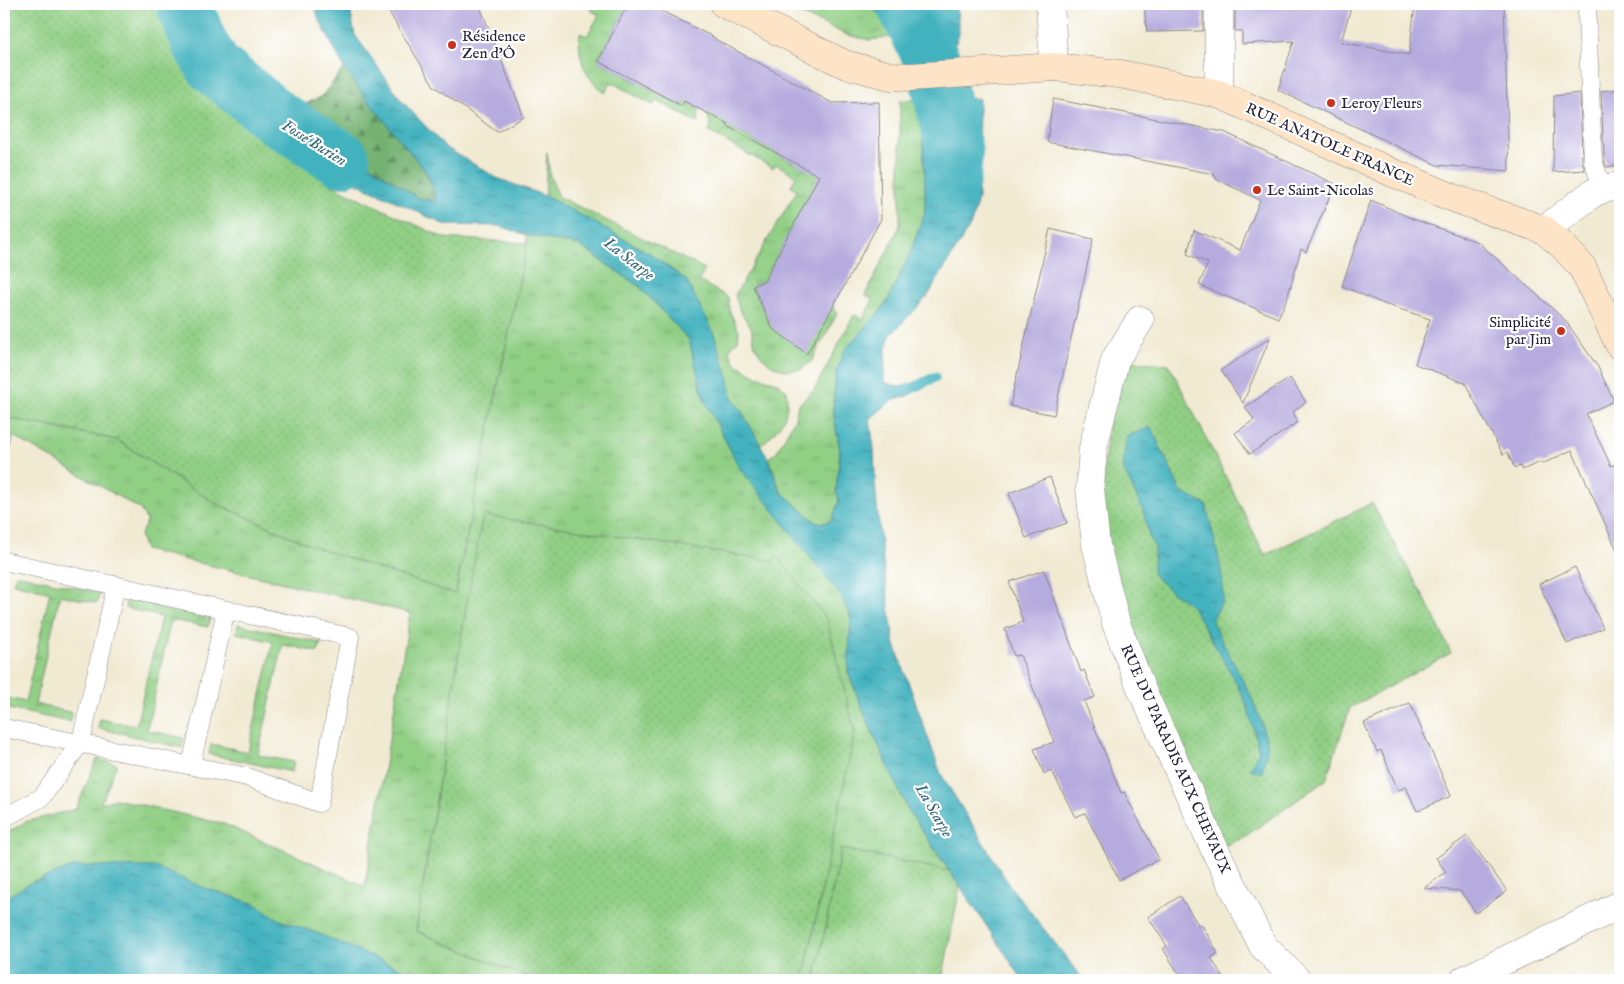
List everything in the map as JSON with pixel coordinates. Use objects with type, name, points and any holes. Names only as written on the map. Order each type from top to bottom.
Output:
[{"type":"main road","name":"RUE ANATOLE FRANCE","points":[[724,4],[844,64],[890,76],[911,77],[1054,67],[1120,74],[1219,94],[1391,172],[1456,199],[1544,230],[1563,246],[1582,267],[1620,346]]},
{"type":"street","points":[[1050,4],[1054,67]]},
{"type":"street","points":[[1219,4],[1219,94]]},
{"type":"street","points":[[1544,230],[1592,192],[1611,187]]},
{"type":"street","name":"RUE DU PARADIS AUX CHEVAUX","points":[[1140,320],[1115,360],[1093,448],[1090,488],[1096,545],[1116,623],[1141,688],[1215,850],[1263,946],[1297,980]]},
{"type":"street","points":[[1464,980],[1620,905]]},
{"type":"lane","points":[[1588,4],[1593,161],[1611,187]]},
{"type":"lane","points":[[4,561],[350,637],[319,803],[248,778],[81,742],[4,728]]},
{"type":"lane","points":[[4,818],[42,797],[81,742],[116,585]]},
{"type":"lane","points":[[191,766],[226,610]]},
{"type":"green space","points":[[4,4],[175,4],[197,53],[223,95],[265,126],[303,146],[336,173],[331,185],[444,238],[527,243],[455,594],[315,547],[213,502],[117,440],[4,417]]},
{"type":"green space","points":[[594,4],[628,4],[598,61],[681,106],[685,101],[700,109],[698,114],[699,123],[657,101],[653,105],[611,82],[605,93],[592,81],[581,59],[579,42],[580,33],[587,36],[599,15],[590,10]]},
{"type":"green space","points":[[804,4],[870,4],[897,36],[870,40],[847,35],[799,13]]},
{"type":"green space","points":[[344,68],[365,97],[427,173],[437,197],[435,201],[418,198],[355,155],[276,117],[321,97]]},
{"type":"green space","points":[[900,100],[917,100],[922,119],[925,213],[908,258],[888,300],[836,372],[833,411],[840,451],[836,491],[840,500],[832,520],[825,523],[816,522],[781,492],[768,458],[776,453],[780,446],[795,418],[798,405],[814,390],[854,315],[863,319],[873,299],[865,295],[900,226]]},
{"type":"green space","points":[[713,106],[732,116],[727,126],[792,162],[822,164],[822,203],[809,196],[764,281],[753,286],[770,323],[784,334],[833,306],[837,314],[811,362],[800,370],[785,370],[771,365],[761,356],[755,346],[751,327],[740,311],[735,295],[797,190],[791,186],[796,176],[776,164],[773,168],[709,132],[711,126],[707,115]]},
{"type":"green space","points":[[547,152],[550,176],[559,197],[705,269],[699,281],[728,297],[730,312],[739,331],[738,340],[729,350],[735,363],[757,376],[776,382],[786,390],[787,408],[785,415],[778,427],[761,446],[742,412],[731,397],[728,377],[686,280],[649,253],[545,196]]},
{"type":"green space","points":[[526,235],[579,245],[640,287],[689,340],[704,399],[739,466],[841,596],[851,617],[848,672],[867,720],[907,808],[949,871],[841,849],[815,980],[803,980],[855,732],[776,555],[773,561],[467,601],[416,931],[534,980],[427,980],[314,932],[280,920],[255,904],[205,888],[30,883],[4,899],[4,835],[25,822],[76,809],[97,759],[117,764],[101,803],[116,799],[224,824],[365,886],[410,613],[145,550],[140,536],[147,521],[140,509],[13,436],[10,451],[4,449],[4,417],[117,440],[213,502],[315,547],[455,594],[527,243]]},
{"type":"green space","points":[[1115,360],[1169,364],[1265,555],[1372,503],[1432,612],[1451,653],[1350,708],[1326,780],[1243,838],[1215,850],[1096,545]]},
{"type":"green space","points":[[483,515],[773,561],[776,555],[827,620],[855,732],[803,980],[534,980],[416,931],[467,601]]},
{"type":"green space","points":[[16,574],[100,593],[97,603],[60,595],[35,704],[73,713],[70,722],[4,708],[4,697],[25,702],[50,592],[13,583]]},
{"type":"green space","points":[[127,598],[210,618],[208,627],[171,620],[147,730],[184,738],[182,748],[98,728],[100,719],[136,726],[161,617],[125,608]]},
{"type":"green space","points":[[238,624],[321,643],[318,652],[283,645],[258,755],[294,762],[292,772],[209,754],[211,744],[248,752],[273,642],[236,633]]},
{"type":"green space","points":[[841,849],[949,871],[960,887],[942,980],[815,980]]},
{"type":"water","points":[[175,4],[184,4],[200,44],[214,67],[276,117],[355,155],[418,198],[435,201],[436,197],[427,173],[365,97],[344,68],[318,17],[315,4],[346,4],[350,9],[355,35],[402,101],[445,147],[497,178],[545,196],[599,225],[649,253],[686,280],[713,331],[728,377],[732,397],[768,458],[781,492],[815,522],[825,523],[832,520],[839,500],[836,491],[840,451],[833,411],[836,372],[844,351],[888,300],[908,258],[925,213],[922,119],[917,100],[943,101],[979,98],[978,199],[971,224],[927,297],[890,336],[886,348],[884,382],[900,387],[919,381],[921,388],[907,396],[891,401],[870,419],[883,562],[894,642],[941,774],[1010,886],[1084,980],[1023,980],[907,808],[867,720],[848,672],[851,617],[841,596],[739,467],[704,399],[689,340],[640,287],[579,245],[526,235],[500,226],[445,225],[336,173],[303,146],[265,126],[223,95],[197,53]]},
{"type":"water","points":[[870,4],[956,4],[959,31],[956,43],[901,45],[897,36]]},
{"type":"water","points":[[1151,427],[1181,492],[1206,505],[1220,564],[1223,587],[1223,597],[1212,622],[1250,694],[1260,718],[1268,746],[1262,773],[1250,769],[1259,751],[1247,705],[1231,673],[1192,606],[1172,592],[1152,574],[1155,547],[1150,540],[1143,510],[1122,467],[1127,436]]},
{"type":"water","points":[[76,866],[155,867],[205,888],[255,904],[280,920],[314,932],[427,980],[112,980],[109,978],[106,980],[4,980],[4,899],[30,883]]},
{"type":"building","name":"Résidence Zen d'Ô","points":[[384,4],[479,4],[524,117],[497,132],[434,86]]},
{"type":"building","points":[[628,4],[648,4],[715,38],[832,103],[879,102],[881,219],[807,354],[772,328],[753,286],[764,281],[819,176],[684,101],[682,106],[598,61]]},
{"type":"building","points":[[1144,4],[1203,4],[1203,31],[1147,32]]},
{"type":"building","points":[[1235,4],[1352,4],[1341,42],[1409,55],[1415,4],[1435,6],[1435,4],[1504,4],[1509,171],[1437,165],[1278,90],[1294,41],[1242,44],[1242,31],[1235,31]]},
{"type":"building","points":[[1620,89],[1620,165],[1606,167],[1601,91]]},
{"type":"building","points":[[1580,93],[1582,161],[1585,170],[1553,172],[1554,96]]},
{"type":"building","points":[[1053,99],[1224,132],[1335,184],[1306,252],[1301,249],[1287,299],[1278,318],[1199,285],[1208,263],[1187,254],[1194,230],[1240,250],[1260,200],[1216,179],[1214,174],[1047,142]]},
{"type":"building","points":[[1371,200],[1413,219],[1478,242],[1565,320],[1598,367],[1614,401],[1586,414],[1611,466],[1620,462],[1620,557],[1572,450],[1542,464],[1541,462],[1522,470],[1520,466],[1515,468],[1507,452],[1503,455],[1465,383],[1415,364],[1430,319],[1384,304],[1342,286]]},
{"type":"building","points":[[1050,229],[1093,239],[1054,415],[1010,406]]},
{"type":"building","points":[[1270,338],[1243,403],[1221,370]]},
{"type":"building","points":[[1290,378],[1306,402],[1293,412],[1298,422],[1250,454],[1235,433],[1254,420],[1245,407]]},
{"type":"building","points":[[1050,477],[1067,523],[1026,538],[1009,493]]},
{"type":"building","points":[[1575,567],[1603,628],[1567,644],[1539,584]]},
{"type":"building","points":[[1044,570],[1081,672],[1084,670],[1095,697],[1084,701],[1121,793],[1124,792],[1159,859],[1119,880],[1085,813],[1075,817],[1052,771],[1044,774],[1034,749],[1054,742],[1020,655],[1014,656],[1005,629],[1023,622],[1009,582]]},
{"type":"building","points":[[1410,703],[1451,796],[1417,811],[1406,787],[1398,790],[1381,750],[1377,752],[1364,723]]},
{"type":"building","points":[[1467,836],[1507,891],[1476,913],[1460,891],[1424,888],[1446,872],[1436,858]]},
{"type":"building","points":[[1180,896],[1199,926],[1202,925],[1218,953],[1211,958],[1225,980],[1183,980],[1163,949],[1167,946],[1148,917]]},
{"type":"waterway","name":"Fossé Burien","points":[[184,4],[200,44],[214,67],[276,117],[342,159]]},
{"type":"waterway","name":"La Scarpe","points":[[904,4],[934,64],[955,153],[953,176]]},
{"type":"waterway","points":[[909,390],[935,377]]},
{"type":"place","name":"Résidence Zen d'Ô","points":[[452,45]]},
{"type":"place","name":"Leroy Fleurs","points":[[1331,103]]},
{"type":"place","name":"Le Saint-Nicolas","points":[[1257,190]]},
{"type":"place","name":"Simplicité par Jim","points":[[1561,331]]}]
